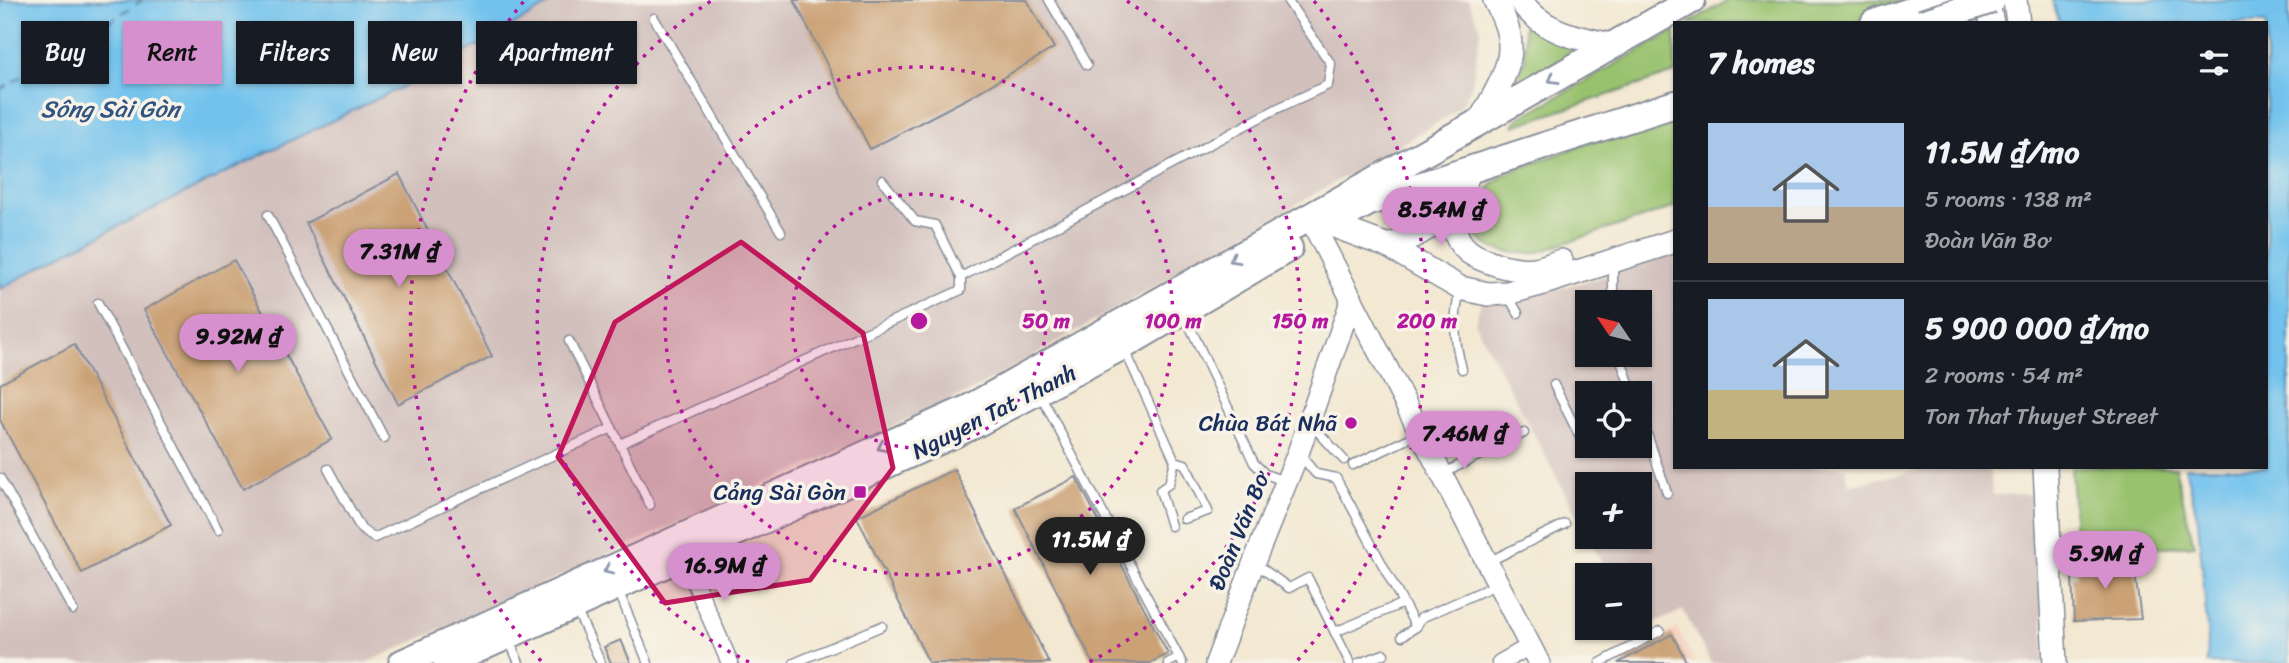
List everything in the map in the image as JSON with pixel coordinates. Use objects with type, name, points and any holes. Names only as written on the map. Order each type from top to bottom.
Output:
[{"type":"main road","points":[[1479,122],[1501,82],[1510,47],[1505,20],[1495,0]]},
{"type":"main road","points":[[1521,0],[1544,24],[1567,36],[1612,45]]},
{"type":"main road","points":[[402,663],[969,408],[1692,0]]},
{"type":"main road","points":[[1880,21],[1944,0]]},
{"type":"main road","points":[[1928,21],[1990,0],[1992,21]]},
{"type":"main road","points":[[2015,0],[2018,21]]},
{"type":"main road","points":[[1530,144],[1673,89]]},
{"type":"main road","points":[[1379,177],[1530,144],[1673,105]]},
{"type":"main road","name":"Nguyen Tat Thanh","points":[[449,663],[918,452],[1038,392],[1123,346],[1369,202],[1470,171],[1530,144]]},
{"type":"main road","points":[[1470,171],[1455,210],[1454,224],[1458,240],[1475,258],[1501,265],[1533,270],[1673,226]]},
{"type":"main road","points":[[1388,246],[1427,230],[1446,214],[1460,197]]},
{"type":"main road","points":[[1323,228],[1388,246],[1460,288],[1513,303],[1613,261],[1673,242]]},
{"type":"main road","points":[[2045,469],[2055,663]]},
{"type":"street","points":[[1323,228],[1352,299],[1534,655],[1500,663]]},
{"type":"street","name":"Đoàn Văn Bơ","points":[[1216,663],[1298,453],[1352,299]]},
{"type":"street","points":[[684,557],[730,663]]},
{"type":"lane","points":[[1049,0],[1087,65]]},
{"type":"lane","points":[[961,277],[1264,116],[1328,85],[1331,64],[1287,0]]},
{"type":"lane","points":[[653,18],[781,232]]},
{"type":"lane","points":[[620,444],[961,290],[961,277],[935,225],[915,221],[882,180]]},
{"type":"lane","points":[[268,215],[384,438]]},
{"type":"lane","points":[[1613,261],[1613,290]]},
{"type":"lane","points":[[1460,288],[1456,304],[1455,343],[1462,369]]},
{"type":"lane","points":[[98,303],[218,530]]},
{"type":"lane","points":[[1182,311],[1254,463],[1265,474],[1287,482]]},
{"type":"lane","points":[[569,341],[650,505]]},
{"type":"lane","points":[[1123,346],[1175,461],[1169,484],[1160,490],[1171,526]]},
{"type":"lane","points":[[1554,385],[1575,427]]},
{"type":"lane","points":[[1038,392],[1179,661],[1168,663]]},
{"type":"lane","points":[[1308,422],[1344,460]]},
{"type":"lane","points":[[328,469],[362,529],[374,538],[612,428]]},
{"type":"lane","points":[[1353,465],[1421,433]]},
{"type":"lane","points":[[1441,474],[1524,433]]},
{"type":"lane","points":[[1652,449],[1667,493]]},
{"type":"lane","points":[[1298,453],[1316,474],[1336,478],[1401,604],[1416,627]]},
{"type":"lane","points":[[1175,461],[1185,464],[1208,511],[1184,519]]},
{"type":"lane","points":[[0,478],[73,610]]},
{"type":"lane","points":[[1487,562],[1565,524]]},
{"type":"lane","points":[[1254,562],[1289,587],[1308,578],[1350,663]]},
{"type":"lane","points":[[1402,636],[1416,627],[1420,618],[1498,584]]},
{"type":"lane","points":[[617,587],[648,663]]},
{"type":"lane","points":[[1335,632],[1401,604]]},
{"type":"lane","points":[[575,606],[601,663]]},
{"type":"lane","points":[[794,663],[882,626]]},
{"type":"lane","points":[[1600,663],[1660,631]]},
{"type":"lane","points":[[507,636],[519,663]]},
{"type":"lane","points":[[1359,663],[1384,654]]},
{"type":"highlighted area","points":[[741,242],[863,333],[893,468],[810,580],[665,603],[558,457],[615,322]]},
{"type":"shaded area","points":[[557,0],[1468,0],[1481,29],[1472,85],[1462,105],[1444,119],[1151,289],[967,393],[366,663],[0,663],[0,289],[59,256],[408,84],[462,84],[462,55],[476,47],[476,84],[637,84],[637,21],[520,21]]},
{"type":"shaded area","points":[[1673,255],[1673,469],[1845,469],[1849,485],[1925,469],[1989,469],[1993,495],[2039,494],[2044,663],[1711,663],[1683,610],[1652,624],[1652,563],[1602,563],[1594,549],[1652,549],[1652,472],[1575,472],[1575,512],[1475,323],[1482,300],[1536,294]]},
{"type":"shaded area","points":[[1677,628],[1695,663],[1610,663]]},
{"type":"green space","points":[[1729,0],[1972,0],[1977,21],[1692,21]]},
{"type":"green space","points":[[1524,19],[1547,38],[1580,49],[1515,86],[1525,59]]},
{"type":"green space","points":[[1673,32],[1673,74],[1514,126],[1516,120]]},
{"type":"green space","points":[[1673,113],[1673,208],[1535,253],[1494,249],[1476,234],[1473,226],[1475,209],[1484,194],[1503,176]]},
{"type":"green space","points":[[2071,469],[2175,469],[2194,545],[2076,553]]},
{"type":"water","name":"Sông Sài Gòn","points":[[0,0],[557,0],[520,21],[476,21],[476,47],[462,55],[462,21],[368,21],[368,84],[408,84],[59,256],[0,289]]},
{"type":"water","points":[[2052,0],[2289,0],[2289,663],[2207,663],[2208,637],[2198,520],[2185,469],[2268,469],[2268,21],[2059,21]]},
{"type":"building","points":[[794,0],[1027,0],[1054,48],[968,98],[870,149]]},
{"type":"building","points":[[399,174],[492,356],[398,404],[306,223]]},
{"type":"building","points":[[234,260],[332,439],[243,489],[144,310]]},
{"type":"building","points":[[74,344],[171,525],[82,573],[0,420],[0,384]]},
{"type":"building","points":[[954,469],[1049,663],[929,663],[857,517]]},
{"type":"building","points":[[1076,477],[1168,654],[1150,663],[1093,663],[1015,508]]},
{"type":"building","points":[[2089,557],[2089,562],[2133,558],[2141,619],[2074,621],[2072,577],[2077,576],[2076,558]]},
{"type":"building","points":[[1672,634],[1687,663],[1618,663]]},
{"type":"building","points":[[621,640],[631,663],[611,663],[604,647]]},
{"type":"ferry route","points":[[0,2],[4,0]]},
{"type":"ferry route","points":[[0,90],[143,0]]},
{"type":"place","name":"Chùa Bát Nhã","points":[[1351,423]]},
{"type":"place","name":"Cảng Sài Gòn","points":[[860,492]]}]
